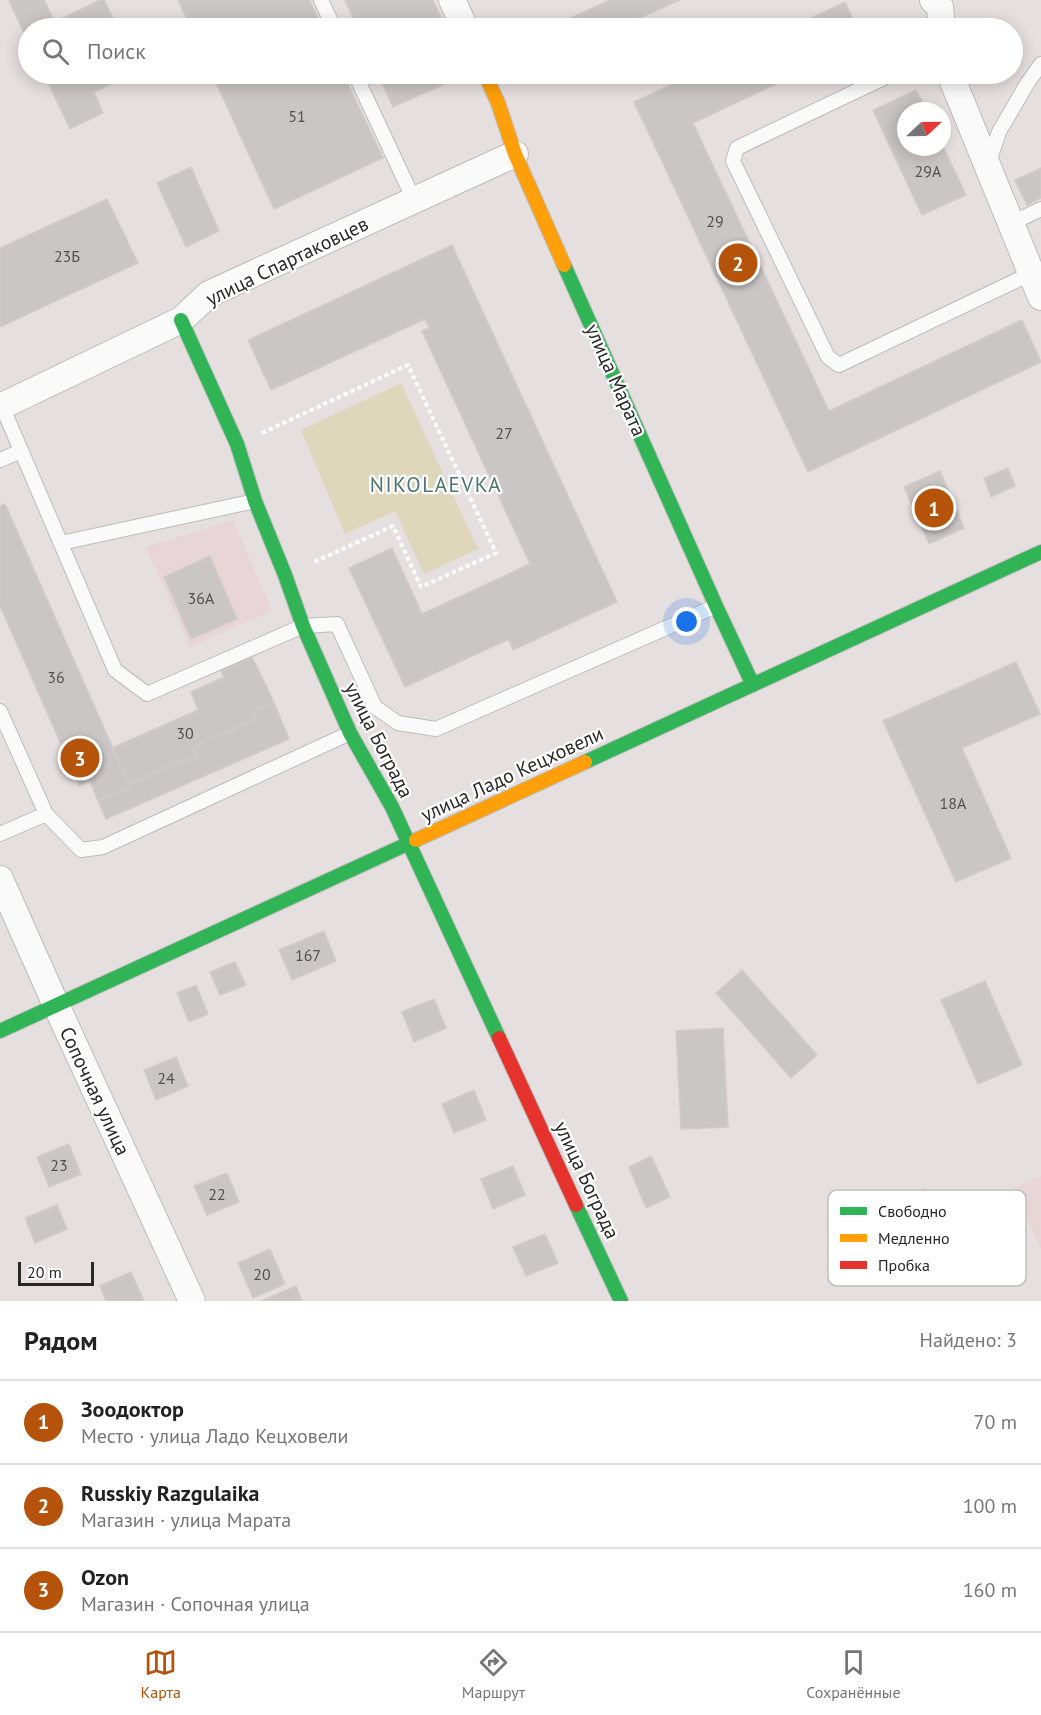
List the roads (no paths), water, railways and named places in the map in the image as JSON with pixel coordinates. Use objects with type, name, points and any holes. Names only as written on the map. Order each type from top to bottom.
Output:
[{"type":"street","points":[[452,0],[460,18]]},
{"type":"street","name":"улица Марата","points":[[489,84],[515,154],[753,685]]},
{"type":"street","points":[[954,84],[1041,297]]},
{"type":"street","name":"улица Спартаковцев","points":[[1,406],[181,320],[209,294],[515,154]]},
{"type":"street","name":"улица Бограда","points":[[181,320],[237,444],[255,501],[303,626],[350,733],[392,807],[621,1301]]},
{"type":"street","name":"улица Ладо Кецховели","points":[[0,1031],[1041,552]]},
{"type":"street","name":"Сопочная улица","points":[[0,879],[192,1301]]},
{"type":"lane","points":[[321,0],[329,18]]},
{"type":"lane","points":[[987,167],[999,132],[1041,64]]},
{"type":"lane","points":[[361,84],[414,200]]},
{"type":"lane","points":[[871,84],[737,148],[733,161],[828,357],[839,365],[1032,273]]},
{"type":"lane","points":[[1010,224],[1041,209]]},
{"type":"lane","points":[[1,406],[115,670],[147,694],[303,626],[336,624],[375,707],[398,723],[436,729],[716,606]]},
{"type":"lane","points":[[0,460],[21,451]]},
{"type":"lane","points":[[62,543],[255,501]]},
{"type":"lane","points":[[0,711],[46,814],[81,850],[103,847],[350,733]]},
{"type":"lane","points":[[0,834],[46,814]]},
{"type":"place","name":"Russkiy Razgulaika","points":[[738,263]]},
{"type":"place","name":"Зоодоктор","points":[[934,508]]},
{"type":"place","name":"Ozon","points":[[80,758]]},
{"type":"district","name":"NIKOLAEVKA","points":[[436,484]]}]
